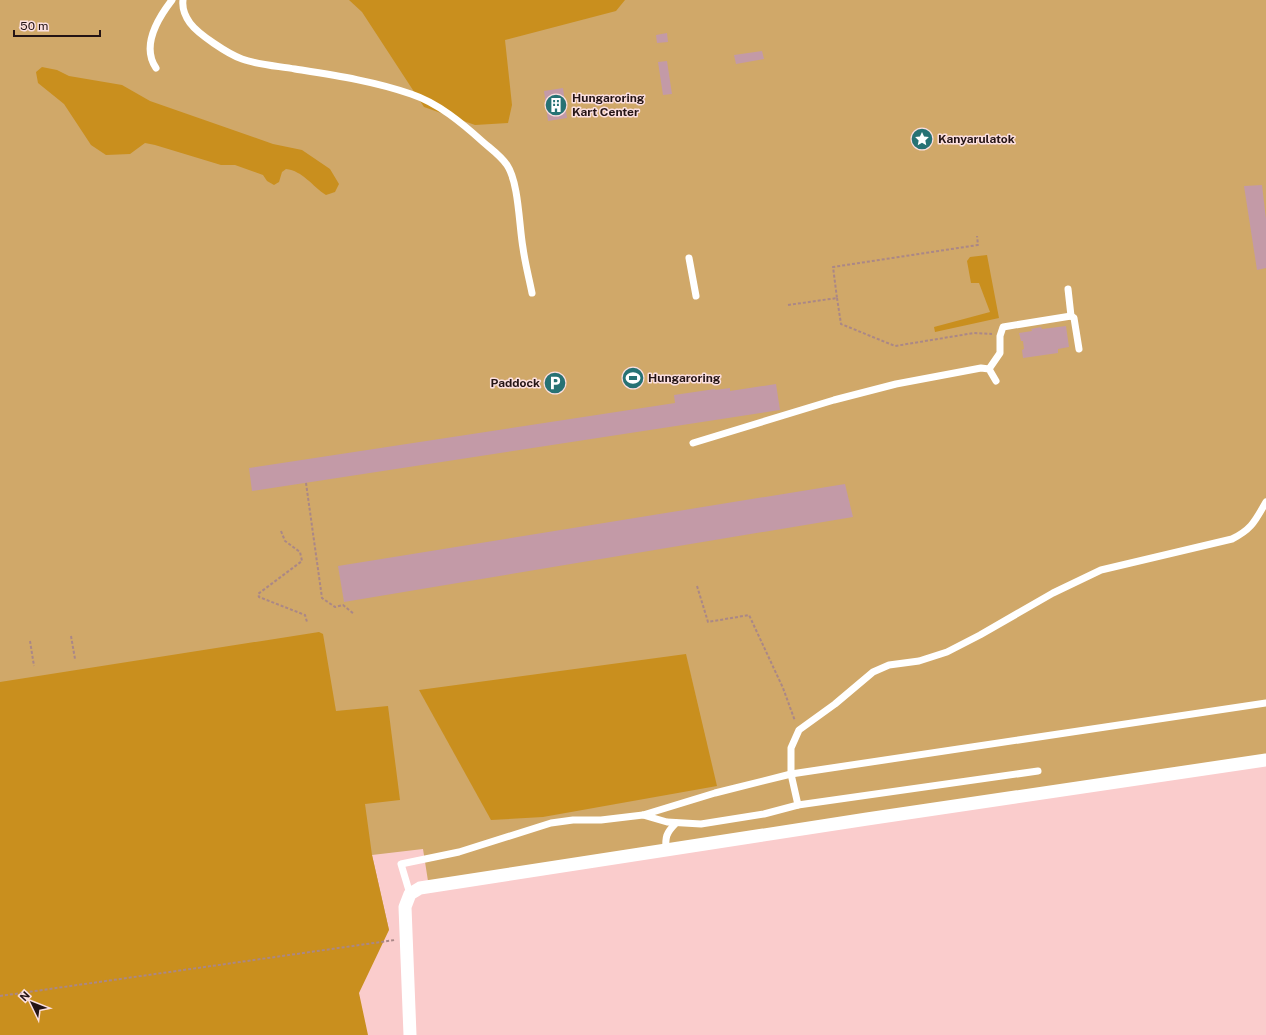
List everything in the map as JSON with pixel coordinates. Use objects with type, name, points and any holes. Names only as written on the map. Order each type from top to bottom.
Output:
[{"type":"street","points":[[410,1035],[405,907],[410,894],[420,888],[867,819],[1266,760]]},
{"type":"lane","points":[[156,68],[152,63],[150,53],[152,34],[172,0]]},
{"type":"lane","points":[[183,0],[182,6],[189,22],[196,30],[241,58],[362,81],[411,94],[447,112],[468,128],[499,156],[507,166],[512,177],[515,188],[523,250],[532,293]]},
{"type":"lane","points":[[689,258],[696,296]]},
{"type":"lane","points":[[1068,289],[1071,316],[1074,318],[1079,349]]},
{"type":"lane","points":[[990,369],[1000,353],[1000,336],[1003,327],[1071,316]]},
{"type":"lane","points":[[693,443],[834,400],[896,384],[981,368],[990,369]]},
{"type":"lane","points":[[990,369],[996,381]]},
{"type":"lane","points":[[798,805],[791,774],[791,748],[799,730],[835,704],[873,672],[889,665],[919,661],[946,652],[980,636],[1053,593],[1101,570],[1232,539],[1245,532],[1255,521],[1266,502]]},
{"type":"lane","points":[[410,894],[401,864],[459,852],[551,823],[572,820],[601,820],[643,815],[715,793],[791,774],[1266,704]]},
{"type":"lane","points":[[643,815],[668,822],[701,824],[764,814],[798,805],[1038,771]]},
{"type":"lane","points":[[666,851],[666,837],[676,823]]},
{"type":"path","points":[[977,236],[978,244],[833,268],[841,324],[895,346],[974,333],[990,333],[996,338]]},
{"type":"path","points":[[788,305],[837,298]]},
{"type":"path","points":[[306,483],[322,598],[335,606],[343,605],[354,614]]},
{"type":"path","points":[[281,531],[285,542],[300,552],[302,561],[258,594],[259,598],[305,615],[307,622]]},
{"type":"path","points":[[697,586],[708,622],[749,615],[783,688],[799,730]]},
{"type":"path","points":[[71,636],[75,659]]},
{"type":"path","points":[[30,642],[34,666]]},
{"type":"path","points":[[0,996],[406,938]]},
{"type":"shaded area","name":"Hungaroring","points":[[0,0],[1266,0],[1266,757],[428,881],[423,849],[372,855],[389,930],[0,985]]},
{"type":"shaded area","points":[[349,0],[625,0],[616,11],[505,40],[512,105],[508,123],[475,125],[424,107],[362,12]]},
{"type":"shaded area","points":[[42,67],[57,70],[69,76],[122,85],[150,101],[273,144],[302,150],[330,169],[339,184],[335,192],[326,195],[302,176],[292,170],[286,169],[282,172],[279,182],[274,185],[267,181],[263,175],[235,165],[221,165],[145,143],[130,154],[106,155],[91,145],[64,104],[38,83],[36,72]]},
{"type":"shaded area","points":[[987,255],[999,318],[935,332],[934,327],[990,312],[979,283],[971,283],[967,261],[970,257]]},
{"type":"shaded area","points":[[319,632],[323,634],[336,711],[388,706],[400,800],[365,804],[372,855],[389,930],[359,993],[368,1035],[0,1035],[0,682]]},
{"type":"shaded area","points":[[686,654],[717,786],[543,817],[491,820],[419,690]]},
{"type":"building","points":[[667,33],[668,42],[657,43],[656,35]]},
{"type":"building","points":[[762,51],[764,59],[736,64],[734,55]]},
{"type":"building","points":[[667,61],[672,94],[663,95],[658,62]]},
{"type":"building","name":"Hungaroring Kart Center","points":[[563,88],[567,118],[548,121],[544,91]]},
{"type":"building","points":[[1262,185],[1266,219],[1266,268],[1257,270],[1244,186]]},
{"type":"building","points":[[1066,326],[1069,347],[1058,349],[1058,353],[1023,358],[1023,341],[1021,341],[1019,333],[1032,331],[1031,329],[1041,327],[1042,329]]},
{"type":"building","points":[[776,384],[780,410],[252,491],[249,468],[675,403],[674,395],[715,389],[730,388],[730,391]]},
{"type":"building","points":[[845,484],[853,517],[344,602],[338,566]]},
{"type":"place","name":"Hungaroring Kart Center","points":[[556,105]]},
{"type":"place","name":"Kanyarulatok","points":[[922,139]]},
{"type":"place","name":"Hungaroring","points":[[633,378]]},
{"type":"place","name":"Paddock","points":[[555,383]]}]
